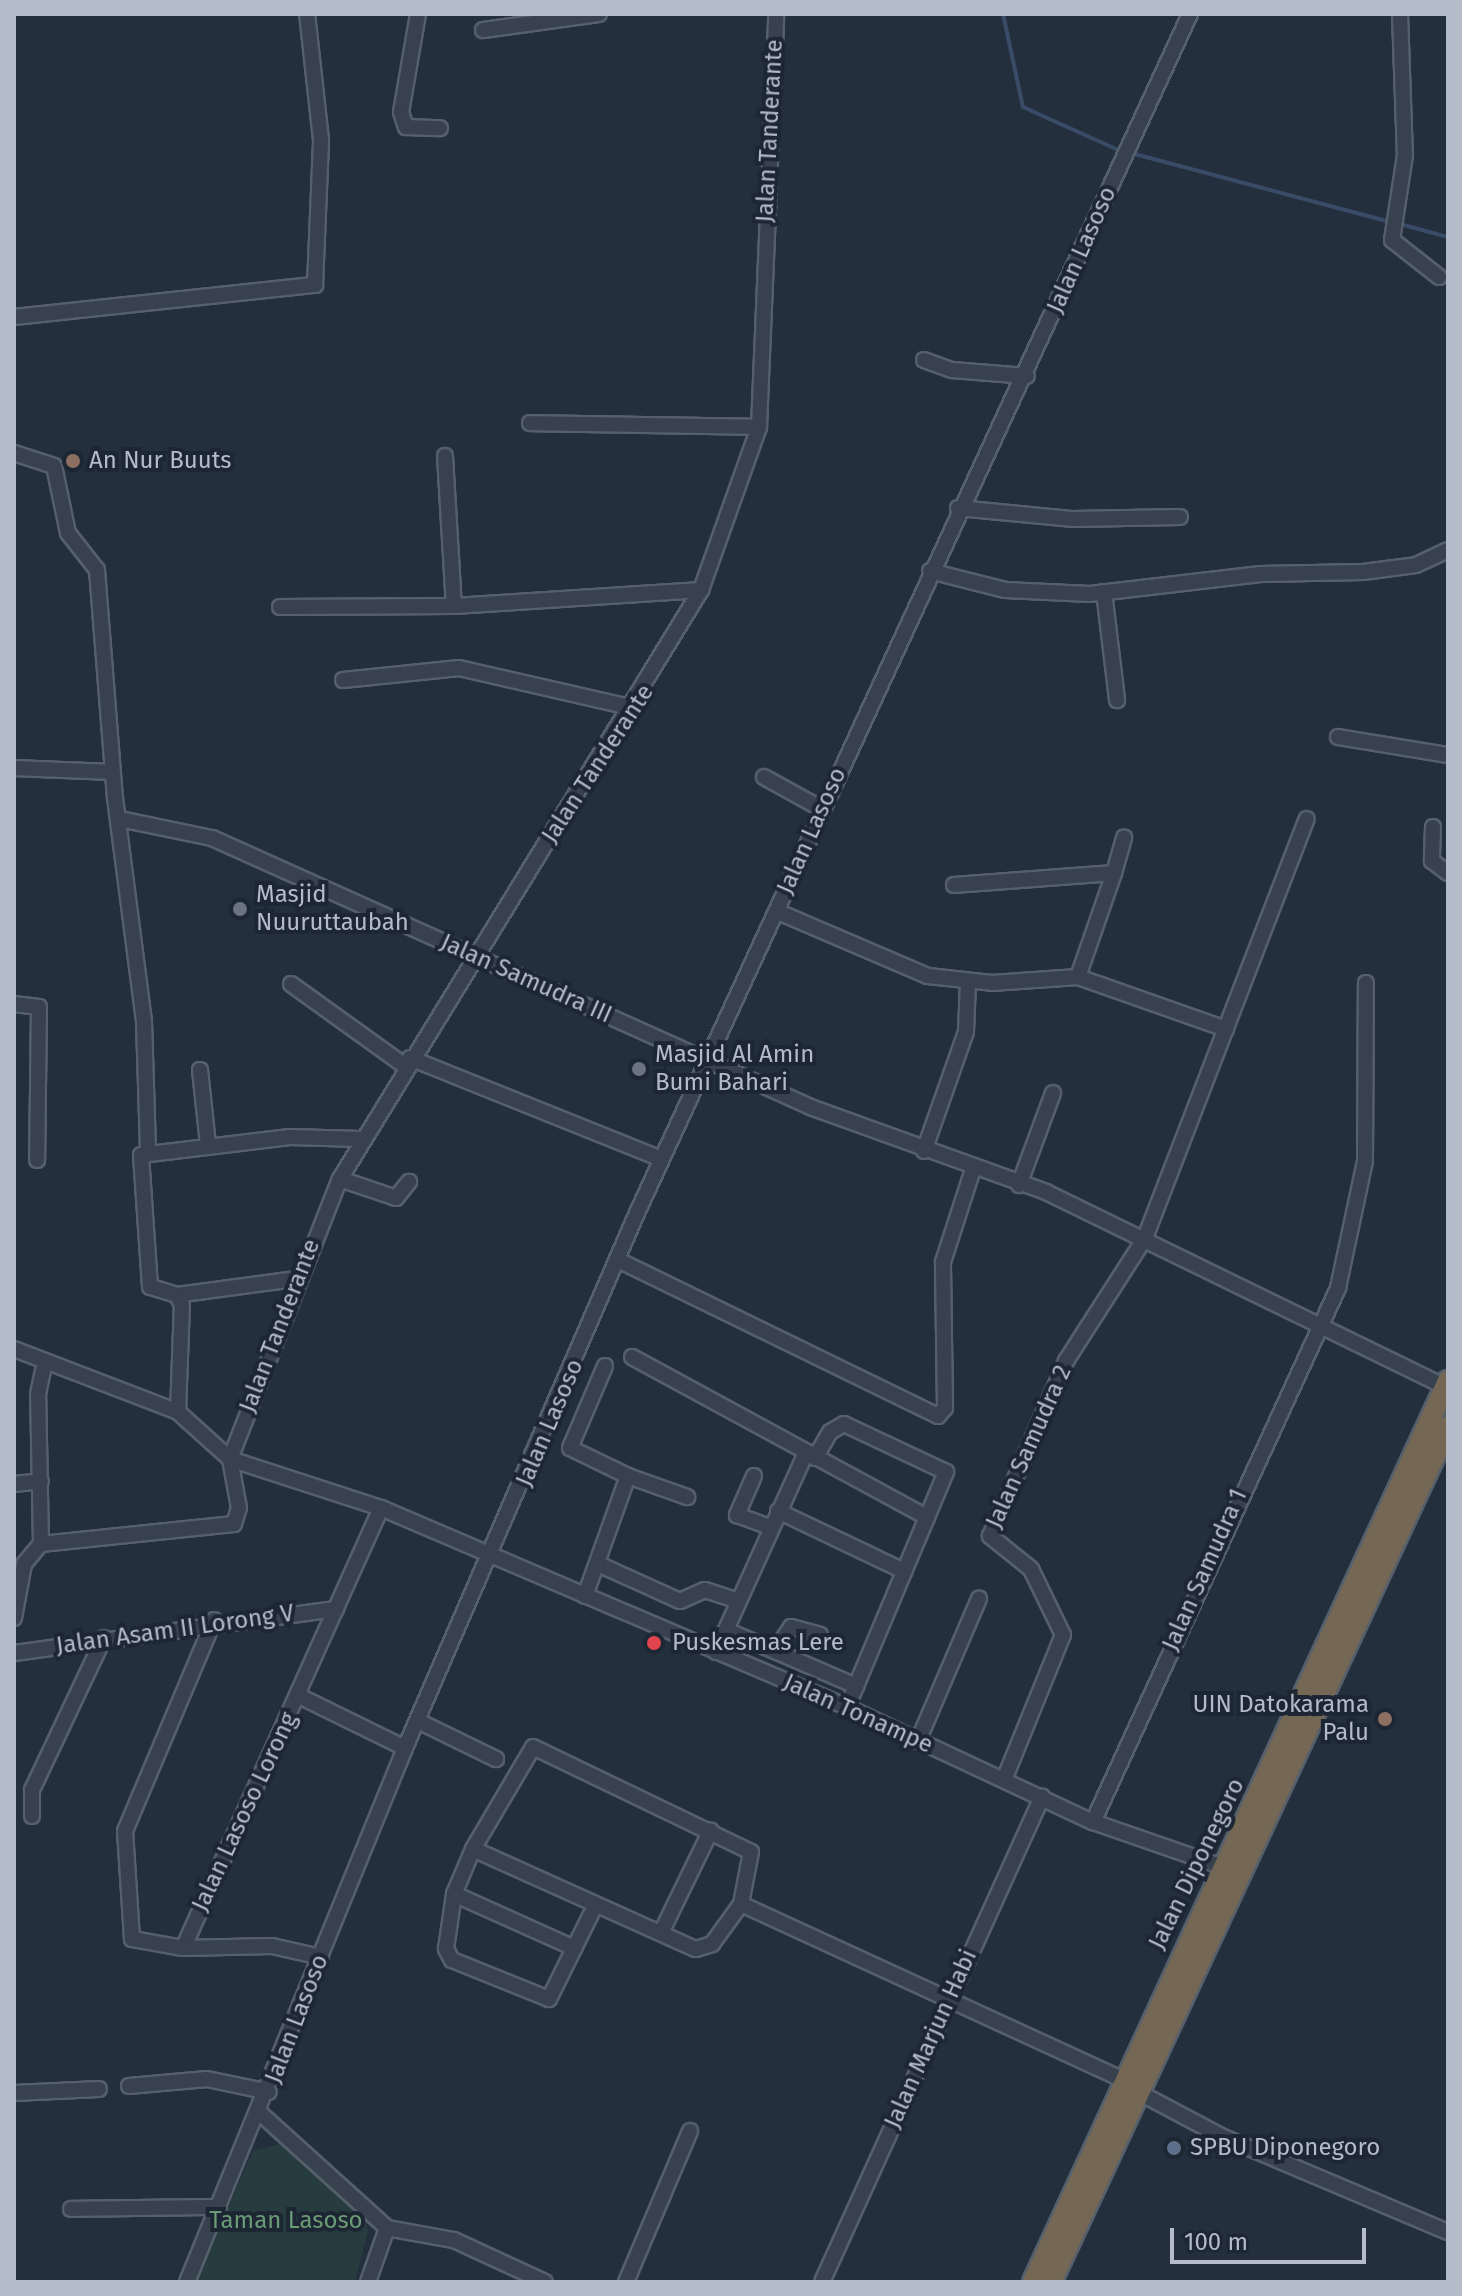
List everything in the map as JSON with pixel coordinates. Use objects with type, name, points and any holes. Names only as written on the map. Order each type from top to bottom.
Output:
[{"type":"highway","name":"Jalan Diponegoro","points":[[1202,1938],[1223,1867],[1447,1384]]},
{"type":"highway","name":"Jalan Diponegoro","points":[[1033,2282],[1132,2087],[1448,1427]]},
{"type":"highway","name":"Jalan Diponegoro","points":[[1051,2282],[1132,2087]]},
{"type":"street","points":[[14,317],[315,285],[321,140],[307,14]]},
{"type":"street","points":[[418,14],[401,112],[406,127],[440,128]]},
{"type":"street","points":[[483,30],[599,14]]},
{"type":"street","name":"Jalan Tanderante","points":[[230,1459],[295,1279],[360,1139],[474,955],[634,708],[701,590],[759,427],[776,14]]},
{"type":"street","name":"Jalan Lasoso","points":[[187,2282],[261,2114],[405,1748],[494,1555],[661,1159],[958,508],[1027,376],[1120,163],[1190,14]]},
{"type":"street","points":[[1400,14],[1407,103],[1392,240],[1409,260],[1439,277]]},
{"type":"street","points":[[924,360],[952,370],[1027,376]]},
{"type":"street","points":[[530,423],[759,427]]},
{"type":"street","points":[[14,453],[54,466],[68,533],[95,561],[112,772],[144,1022],[148,1152]]},
{"type":"street","points":[[445,456],[454,606]]},
{"type":"street","points":[[958,508],[1073,519],[1180,517]]},
{"type":"street","points":[[930,571],[1005,590],[1104,592],[1261,574],[1363,572],[1416,565],[1448,550]]},
{"type":"street","points":[[280,607],[454,606],[701,590]]},
{"type":"street","points":[[1104,592],[1117,700]]},
{"type":"street","points":[[343,680],[459,668],[634,708]]},
{"type":"street","points":[[1338,737],[1448,755]]},
{"type":"street","points":[[14,768],[112,772]]},
{"type":"street","points":[[764,777],[822,809]]},
{"type":"street","name":"Jalan Samudra III","points":[[120,819],[212,838],[707,1062]]},
{"type":"street","name":"Jalan Samudra 2","points":[[1004,1780],[1063,1635],[1031,1569],[990,1536],[1066,1361],[1145,1238],[1307,819]]},
{"type":"street","points":[[1433,827],[1432,861],[1448,873]]},
{"type":"street","points":[[1078,977],[1124,837]]},
{"type":"street","points":[[954,885],[1114,873]]},
{"type":"street","points":[[776,911],[905,967],[968,982],[1078,977],[1226,1029]]},
{"type":"street","points":[[924,1151],[966,1032],[968,982]]},
{"type":"street","name":"Jalan Samudra 1","points":[[1093,1822],[1318,1320],[1338,1288],[1361,1199],[1366,983]]},
{"type":"street","points":[[291,984],[407,1062],[661,1159]]},
{"type":"street","points":[[14,1004],[39,1007],[37,1160]]},
{"type":"street","points":[[707,1062],[1145,1238],[1447,1384]]},
{"type":"street","points":[[200,1070],[208,1145]]},
{"type":"street","points":[[1019,1185],[1053,1093]]},
{"type":"street","points":[[295,1279],[177,1295],[150,1287],[140,1160],[148,1152],[208,1145],[360,1139]]},
{"type":"street","points":[[618,1260],[942,1415],[943,1262],[973,1169]]},
{"type":"street","points":[[340,1179],[396,1198],[409,1182]]},
{"type":"street","points":[[177,1295],[178,1412]]},
{"type":"street","points":[[14,1349],[178,1412],[230,1459],[239,1508],[226,1527],[137,1530],[41,1544],[19,1565],[14,1618]]},
{"type":"street","points":[[632,1357],[927,1517]]},
{"type":"street","points":[[41,1544],[38,1394],[45,1362]]},
{"type":"street","points":[[605,1366],[570,1448],[628,1476],[687,1497]]},
{"type":"street","points":[[716,1652],[778,1511],[811,1455],[830,1432],[844,1424],[941,1465],[946,1474],[847,1707]]},
{"type":"street","name":"Jalan Tonampe","points":[[230,1459],[381,1508],[847,1707],[1093,1822],[1223,1867]]},
{"type":"street","points":[[585,1596],[628,1476]]},
{"type":"street","points":[[754,1476],[737,1515],[770,1527]]},
{"type":"street","points":[[14,1484],[41,1481]]},
{"type":"street","name":"Jalan Lasoso Lorong","points":[[321,1957],[272,1946],[183,1948],[336,1609],[366,1550],[381,1508]]},
{"type":"street","points":[[778,1511],[904,1571]]},
{"type":"street","points":[[598,1564],[680,1601],[705,1590],[738,1601]]},
{"type":"street","points":[[918,1741],[979,1599]]},
{"type":"street","name":"Jalan Asam II Lorong V","points":[[14,1653],[214,1620],[336,1609]]},
{"type":"street","points":[[183,1948],[145,1947],[132,1939],[125,1831],[214,1620]]},
{"type":"street","points":[[775,1651],[791,1627],[820,1635]]},
{"type":"street","points":[[726,1630],[856,1686]]},
{"type":"street","points":[[32,1816],[32,1790],[104,1638]]},
{"type":"street","points":[[299,1696],[405,1748]]},
{"type":"street","points":[[418,1721],[496,1759]]},
{"type":"street","points":[[473,1849],[595,1906],[706,1948],[741,1904],[751,1852],[711,1830],[533,1747],[473,1849],[454,1894],[444,1938],[452,1960],[543,2000],[557,1993],[574,1948],[595,1906]]},
{"type":"street","name":"Jalan Marjun Habi","points":[[822,2282],[1042,1797]]},
{"type":"street","points":[[661,1933],[711,1830]]},
{"type":"street","points":[[454,1894],[574,1948]]},
{"type":"street","points":[[741,1904],[950,1999],[1132,2087],[1223,2137],[1448,2232]]},
{"type":"street","points":[[129,2086],[207,2079],[269,2092]]},
{"type":"street","points":[[14,2093],[99,2089]]},
{"type":"street","points":[[261,2114],[387,2228],[454,2240],[545,2282]]},
{"type":"street","points":[[626,2282],[690,2131]]},
{"type":"street","points":[[71,2209],[219,2207]]},
{"type":"street","points":[[368,2282],[387,2228]]},
{"type":"green space","name":"Taman Lasoso","points":[[283,2143],[363,2212],[368,2231],[355,2282],[196,2282],[253,2151]]},
{"type":"waterway","points":[[1003,14],[1023,107],[1116,149],[1391,222]]},
{"type":"waterway","points":[[1400,224],[1448,237]]},
{"type":"place","name":"An Nur Buuts","points":[[73,461]]},
{"type":"place","name":"Masjid Nuuruttaubah","points":[[240,909]]},
{"type":"place","name":"Masjid Al Amin Bumi Bahari","points":[[639,1069]]},
{"type":"place","name":"Puskesmas Lere","points":[[654,1643]]},
{"type":"place","name":"UIN Datokarama Palu","points":[[1385,1719]]},
{"type":"place","name":"SPBU Diponegoro","points":[[1174,2148]]}]
